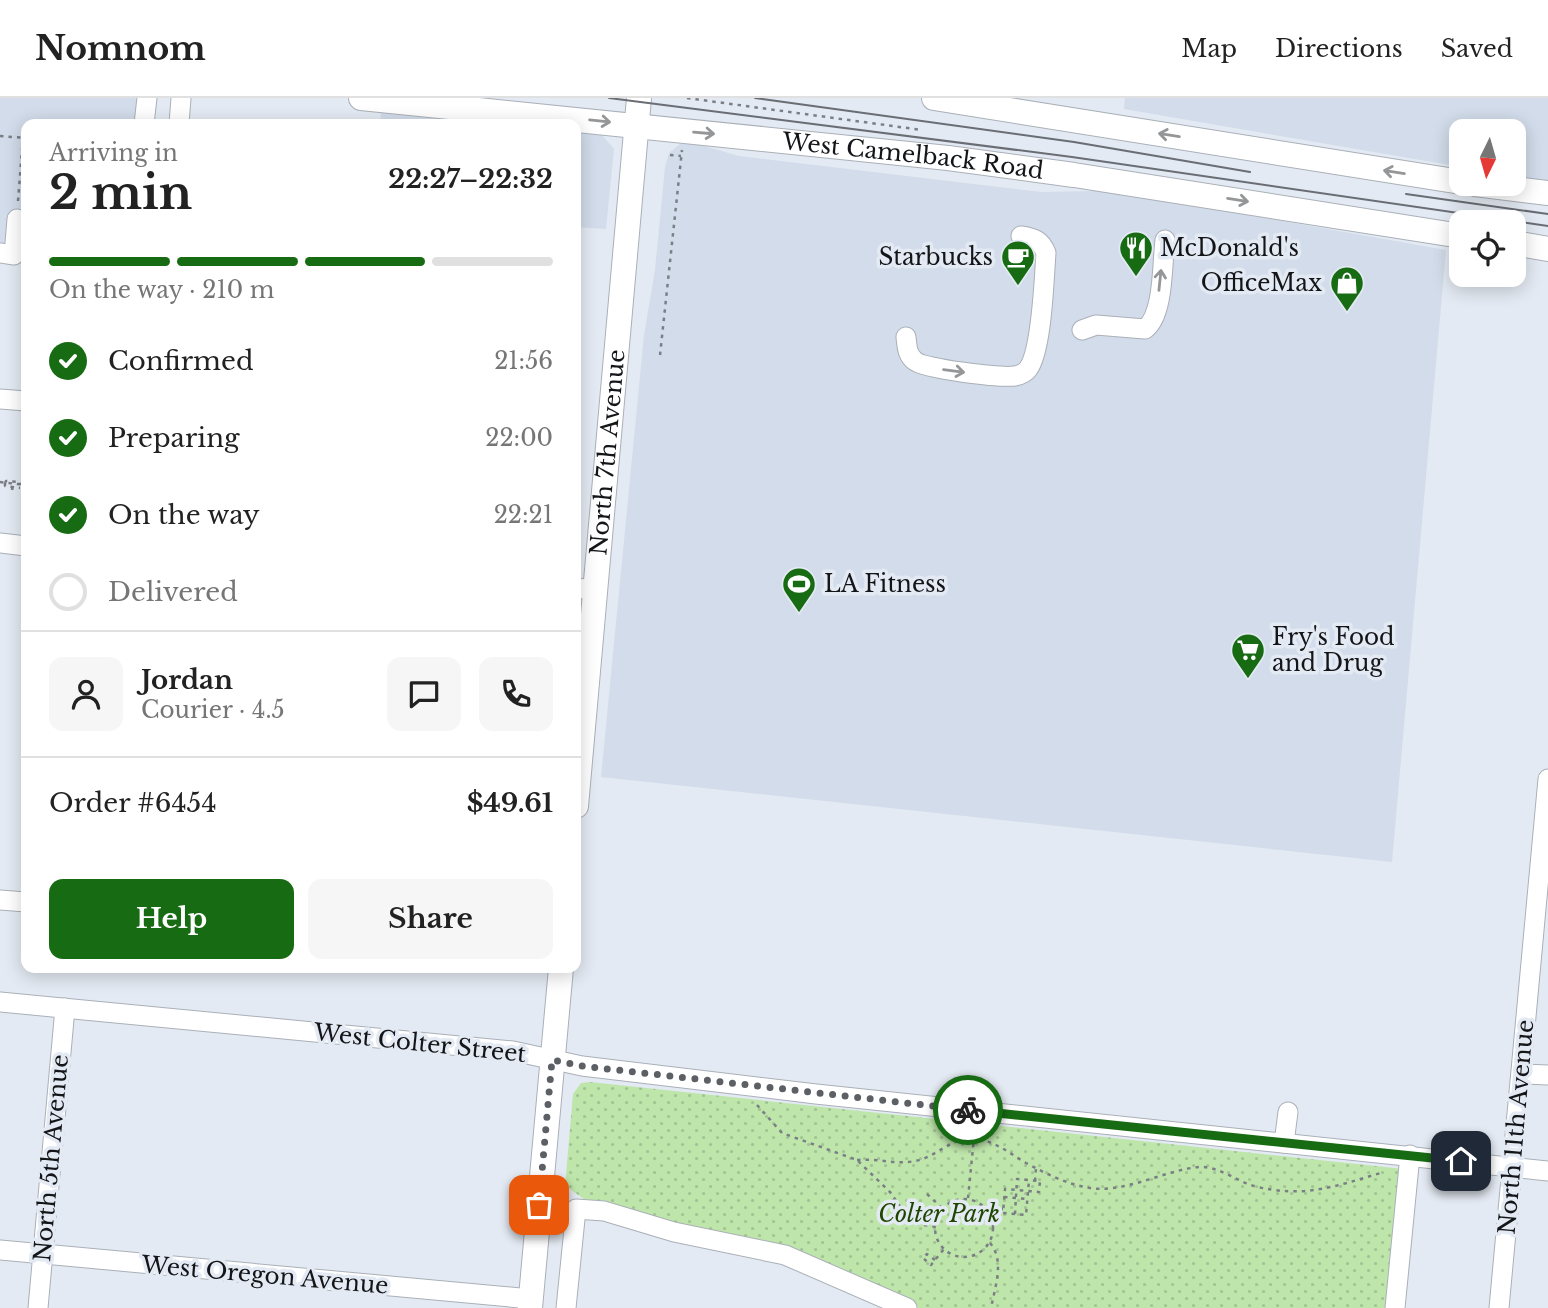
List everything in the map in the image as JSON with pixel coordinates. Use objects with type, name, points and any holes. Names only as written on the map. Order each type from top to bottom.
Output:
[{"type":"main road","name":"West Camelback Road","points":[[361,98],[512,119]]},
{"type":"main road","name":"North 7th Avenue","points":[[581,685],[585,589],[639,98]]},
{"type":"main road","points":[[934,98],[1449,180]]},
{"type":"main road","name":"West Camelback Road","points":[[581,122],[636,125],[874,149],[1074,175],[1449,234]]},
{"type":"main road","points":[[1526,191],[1548,194]]},
{"type":"main road","points":[[1526,245],[1548,248]]},
{"type":"main road","points":[[530,1304],[561,973]]},
{"type":"street","points":[[145,119],[147,98]]},
{"type":"street","points":[[179,119],[181,98]]},
{"type":"street","points":[[14,255],[17,219]]},
{"type":"street","points":[[906,337],[908,354],[916,363],[929,368],[1002,376],[1016,376],[1027,372],[1037,344],[1046,253],[1042,243],[1033,237],[1021,236]]},
{"type":"street","points":[[1083,322],[1144,329],[1153,321],[1157,311],[1165,240]]},
{"type":"street","points":[[0,399],[21,401]]},
{"type":"street","points":[[0,543],[21,545]]},
{"type":"street","name":"North 11th Avenue","points":[[1499,1308],[1548,779]]},
{"type":"street","points":[[0,900],[21,902]]},
{"type":"street","name":"West Colter Street","points":[[0,1002],[513,1051],[582,1066],[1284,1143],[1409,1163],[1548,1171]]},
{"type":"street","name":"North 5th Avenue","points":[[38,1308],[65,1008]]},
{"type":"street","points":[[1522,1074],[1548,1075]]},
{"type":"street","points":[[1284,1143],[1288,1112]]},
{"type":"street","points":[[1395,1308],[1409,1163]]},
{"type":"street","points":[[566,1308],[576,1209],[604,1211],[674,1232],[785,1255],[907,1308]]},
{"type":"street","name":"West Oregon Avenue","points":[[0,1250],[530,1304]]},
{"type":"path","points":[[686,104],[687,98],[922,130]]},
{"type":"path","points":[[0,136],[21,138]]},
{"type":"path","points":[[660,355],[682,145]]},
{"type":"path","points":[[670,155],[681,156]]},
{"type":"path","points":[[17,219],[21,173]]},
{"type":"path","points":[[0,482],[20,488]]},
{"type":"path","points":[[5,483],[5,486],[20,488]]},
{"type":"path","points":[[12,490],[13,484]]},
{"type":"path","points":[[754,1101],[782,1133],[857,1160],[903,1163],[918,1161],[957,1140],[987,1140],[1069,1183],[1098,1189],[1187,1169],[1208,1167],[1250,1184],[1284,1193],[1302,1193],[1409,1163]]},
{"type":"path","points":[[968,1200],[976,1111]]},
{"type":"path","points":[[857,1160],[890,1192],[908,1218],[918,1224],[936,1227]]},
{"type":"path","points":[[1035,1181],[1036,1168]]},
{"type":"path","points":[[1015,1214],[1017,1191],[1017,1179],[1029,1180],[1035,1181],[1040,1181],[1039,1192],[1028,1191],[1017,1191],[1005,1189],[1003,1213],[1026,1215],[1027,1199],[1028,1191],[1029,1180]]},
{"type":"path","points":[[927,1194],[943,1209]]},
{"type":"path","points":[[1004,1197],[1027,1199]]},
{"type":"path","points":[[985,1208],[993,1224],[989,1243],[975,1255],[966,1257],[957,1256],[944,1249],[937,1237],[936,1227],[943,1209],[958,1200],[968,1200],[985,1208],[1003,1209]]},
{"type":"path","points":[[989,1243],[996,1250],[998,1261],[991,1308]]},
{"type":"path","points":[[935,1261],[944,1249]]},
{"type":"shaded area","points":[[0,98],[140,98],[138,119],[21,119],[21,250],[0,248]]},
{"type":"shaded area","points":[[1125,98],[1548,98],[1548,182],[1526,178],[1526,119],[1449,119],[1449,165],[1124,109]]},
{"type":"shaded area","points":[[381,113],[441,119],[380,119]]},
{"type":"shaded area","points":[[581,133],[602,135],[614,149],[606,229],[581,227]]},
{"type":"shaded area","points":[[690,142],[739,156],[1041,192],[1097,191],[1446,250],[1392,862],[601,777],[644,335],[655,270],[665,167],[669,153],[680,144]]},
{"type":"green space","name":"Colter Park","points":[[581,1083],[1404,1169],[1391,1308],[919,1308],[787,1252],[587,1201],[565,1186],[573,1094]]},
{"type":"tram line","points":[[609,98],[1072,157],[1548,226]]},
{"type":"tram line","points":[[755,98],[1074,142],[1250,172]]},
{"type":"tram line","points":[[1406,194],[1548,214]]},
{"type":"way so far","points":[[539,1205],[552,1060],[582,1066],[968,1110]]},
{"type":"place","name":"McDonald's","points":[[1136,278]]},
{"type":"place","name":"Starbucks","points":[[1018,287]]},
{"type":"place","name":"OfficeMax","points":[[1347,313]]},
{"type":"place","name":"LA Fitness","points":[[799,614]]},
{"type":"place","name":"Fry's Food and Drug","points":[[1248,680]]},
{"type":"route","points":[[968,1110],[1461,1161]]}]
